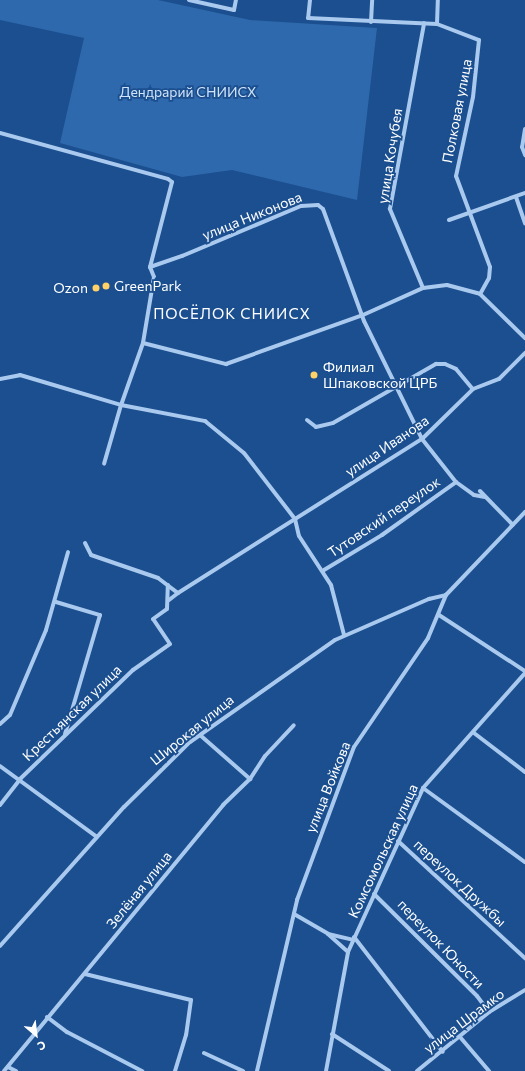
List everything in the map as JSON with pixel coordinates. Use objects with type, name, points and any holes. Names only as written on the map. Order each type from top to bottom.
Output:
[{"type":"street","points":[[189,0],[234,10],[236,0]]},
{"type":"street","points":[[310,0],[308,18],[437,24],[438,0]]},
{"type":"street","points":[[371,22],[372,0]]},
{"type":"street","name":"улица Кочубея","points":[[423,288],[390,209],[424,23]]},
{"type":"street","name":"Полковая улица","points":[[437,24],[475,37],[481,45],[456,176],[490,267],[489,278],[480,294]]},
{"type":"street","points":[[525,129],[523,147],[525,155]]},
{"type":"street","points":[[0,133],[168,179],[172,186],[150,267],[154,277],[143,343],[121,405],[104,464]]},
{"type":"street","points":[[449,220],[471,214],[525,194]]},
{"type":"street","points":[[516,197],[525,223]]},
{"type":"street","name":"улица Никонова","points":[[150,267],[182,256],[300,206],[318,204],[323,209],[363,315]]},
{"type":"street","points":[[143,343],[226,364],[363,315],[423,288],[447,284],[480,294],[525,338]]},
{"type":"street","points":[[363,315],[394,386],[422,439],[456,482],[474,495],[485,497]]},
{"type":"street","name":"улица Иванова","points":[[168,645],[170,644],[153,619],[167,609],[169,600],[251,546],[422,439],[473,389],[500,379],[525,353]]},
{"type":"street","points":[[307,420],[316,427],[333,423],[394,386],[436,364],[445,364],[456,370],[473,389]]},
{"type":"street","points":[[0,379],[20,375],[121,405],[205,421],[244,453],[295,519],[299,536],[324,570],[331,585],[344,635]]},
{"type":"street","name":"Тутовский переулок","points":[[324,570],[382,534],[456,482]]},
{"type":"street","points":[[480,491],[513,525]]},
{"type":"street","name":"улица Войкова","points":[[257,1071],[294,914],[354,747],[428,638],[439,615],[446,595],[525,512]]},
{"type":"street","points":[[85,543],[91,555],[158,578],[178,593]]},
{"type":"street","points":[[0,724],[10,715],[56,602],[56,586],[68,552]]},
{"type":"street","points":[[168,585],[169,600]]},
{"type":"street","name":"Широкая улица","points":[[0,946],[161,768],[200,735],[344,635],[429,599],[446,595]]},
{"type":"street","points":[[56,602],[100,615],[65,735]]},
{"type":"street","points":[[439,615],[525,672]]},
{"type":"street","name":"Крестьянская улица","points":[[0,805],[20,779],[133,670],[168,645]]},
{"type":"street","name":"Комсомольская улица","points":[[326,1071],[349,951],[422,788],[474,733],[525,672]]},
{"type":"street","name":"Зелёная улица","points":[[6,1069],[47,1017],[85,974],[223,805],[250,779],[265,756],[294,725]]},
{"type":"street","points":[[474,733],[525,772]]},
{"type":"street","points":[[200,735],[250,779]]},
{"type":"street","points":[[0,766],[20,779],[97,837]]},
{"type":"street","points":[[422,788],[525,862]]},
{"type":"street","name":"переулок Дружбы","points":[[398,841],[525,958]]},
{"type":"street","name":"переулок Юности","points":[[374,894],[477,996],[489,1012]]},
{"type":"street","points":[[294,914],[328,934],[349,951],[362,948]]},
{"type":"street","points":[[328,934],[354,938],[442,1052]]},
{"type":"street","points":[[85,974],[191,1000],[191,1008],[175,1071]]},
{"type":"street","name":"улица Шрамко","points":[[417,1071],[489,1012],[525,990]]},
{"type":"street","points":[[47,1017],[67,1032],[142,1071]]},
{"type":"street","points":[[332,1034],[389,1071]]},
{"type":"street","points":[[460,1037],[489,1071]]},
{"type":"street","points":[[204,1054],[243,1071]]},
{"type":"street","points":[[6,1069],[16,1071]]},
{"type":"green space","name":"Дендрарий СНИИСХ","points":[[0,0],[158,0],[250,20],[377,28],[357,200],[232,170],[182,177],[60,143],[84,38],[0,20]]},
{"type":"place","name":"GreenPark","points":[[106,286]]},
{"type":"place","name":"Ozon","points":[[96,288]]},
{"type":"place","name":"Филиал Шпаковской ЦРБ","points":[[314,375]]},
{"type":"district","name":"ПОСЁЛОК СНИИСХ","points":[[232,314]]}]
